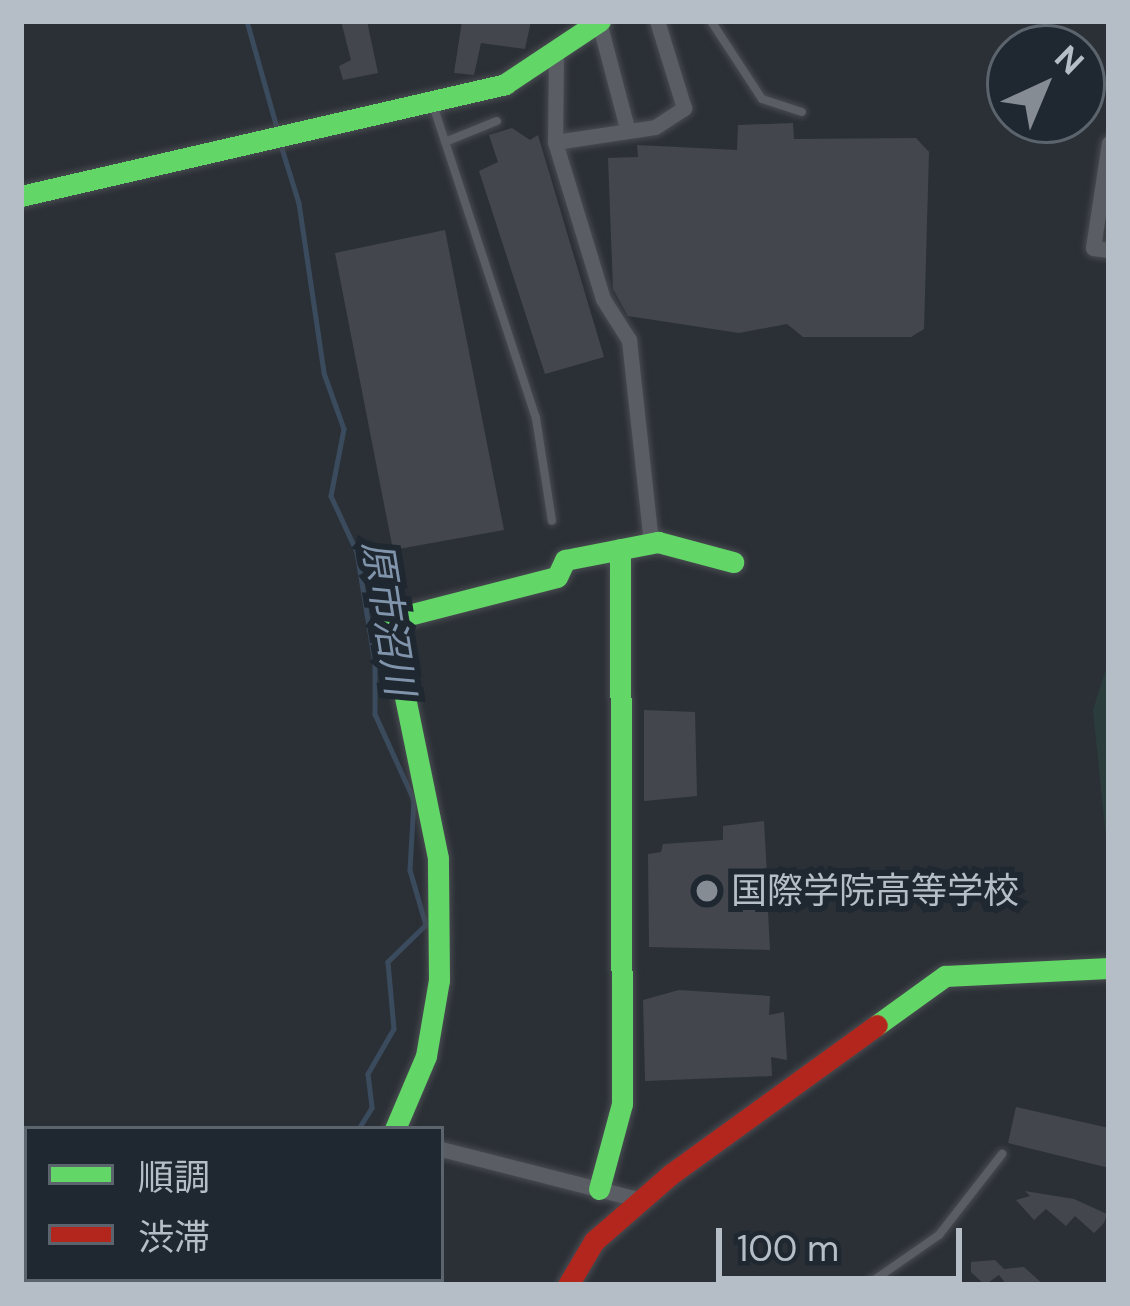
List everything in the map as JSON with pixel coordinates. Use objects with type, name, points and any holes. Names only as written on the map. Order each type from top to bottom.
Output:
[{"type":"street","points":[[21,196],[285,140],[505,84],[600,21],[627,128]]},
{"type":"street","points":[[555,142],[655,127],[684,108],[657,21]]},
{"type":"street","points":[[556,52],[555,142],[603,299],[629,340],[651,543]]},
{"type":"street","points":[[1109,143],[1093,248],[1109,250]]},
{"type":"street","points":[[395,1126],[426,1056],[439,980],[438,858],[389,620],[557,577],[566,560],[651,543],[733,562]]},
{"type":"street","points":[[598,1189],[622,1104],[620,549]]},
{"type":"street","points":[[568,1285],[594,1241],[641,1200],[945,976],[1109,968]]},
{"type":"street","points":[[444,1150],[641,1200]]},
{"type":"lane","points":[[711,21],[762,99],[802,112]]},
{"type":"lane","points":[[432,104],[536,418],[552,521]]},
{"type":"lane","points":[[445,142],[497,121]]},
{"type":"lane","points":[[867,1285],[939,1235],[1002,1154]]},
{"type":"shaded area","points":[[1109,659],[1109,867],[1093,710]]},
{"type":"building","points":[[341,21],[367,21],[378,73],[343,80],[339,66],[351,60]]},
{"type":"building","points":[[462,21],[531,21],[525,49],[481,43],[474,75],[454,73]]},
{"type":"building","points":[[793,123],[794,139],[916,138],[929,152],[924,329],[911,337],[803,337],[787,324],[739,333],[628,316],[613,289],[608,158],[638,157],[637,145],[737,150],[738,125]]},
{"type":"building","points":[[512,128],[530,140],[538,135],[604,357],[545,374],[479,171],[498,162],[489,135]]},
{"type":"building","points":[[445,230],[504,530],[393,550],[335,253]]},
{"type":"building","points":[[644,710],[695,712],[697,796],[644,801]]},
{"type":"building","points":[[764,821],[767,875],[783,874],[784,895],[767,892],[770,950],[649,947],[648,854],[661,852],[663,844],[723,840],[723,826]]},
{"type":"building","points":[[679,990],[770,996],[769,1015],[784,1012],[787,1060],[771,1057],[772,1076],[645,1081],[643,1000]]},
{"type":"building","points":[[1016,1107],[1109,1128],[1109,1168],[1008,1143]]},
{"type":"building","points":[[1025,1191],[1074,1199],[1107,1214],[1104,1223],[1094,1233],[1075,1216],[1066,1226],[1046,1209],[1034,1220],[1016,1200],[1030,1196]]},
{"type":"building","points":[[995,1260],[1004,1269],[1024,1267],[1044,1285],[1007,1285],[999,1275],[985,1285],[971,1272],[971,1262]]},
{"type":"waterway","name":"原市沼川","points":[[247,21],[278,131]]},
{"type":"waterway","name":"原市沼川","points":[[280,142],[299,203],[324,373],[344,429],[331,496],[357,552],[375,663],[375,714],[414,800],[410,870],[426,925],[388,962],[394,1029],[368,1074],[372,1108],[361,1126]]},
{"type":"traffic: fast","points":[[21,196],[505,84],[600,21]]},
{"type":"traffic: fast","points":[[396,1126],[426,1056],[439,980],[438,858],[389,620],[557,577],[565,560],[658,542],[733,562]]},
{"type":"traffic: fast","points":[[599,1189],[622,1104],[620,549]]},
{"type":"traffic: fast","points":[[877,1025],[945,976],[1109,968]]},
{"type":"traffic: jam","points":[[568,1285],[594,1241],[671,1174],[877,1025]]},
{"type":"place","name":"国際学院高等学校","points":[[707,891]]}]
